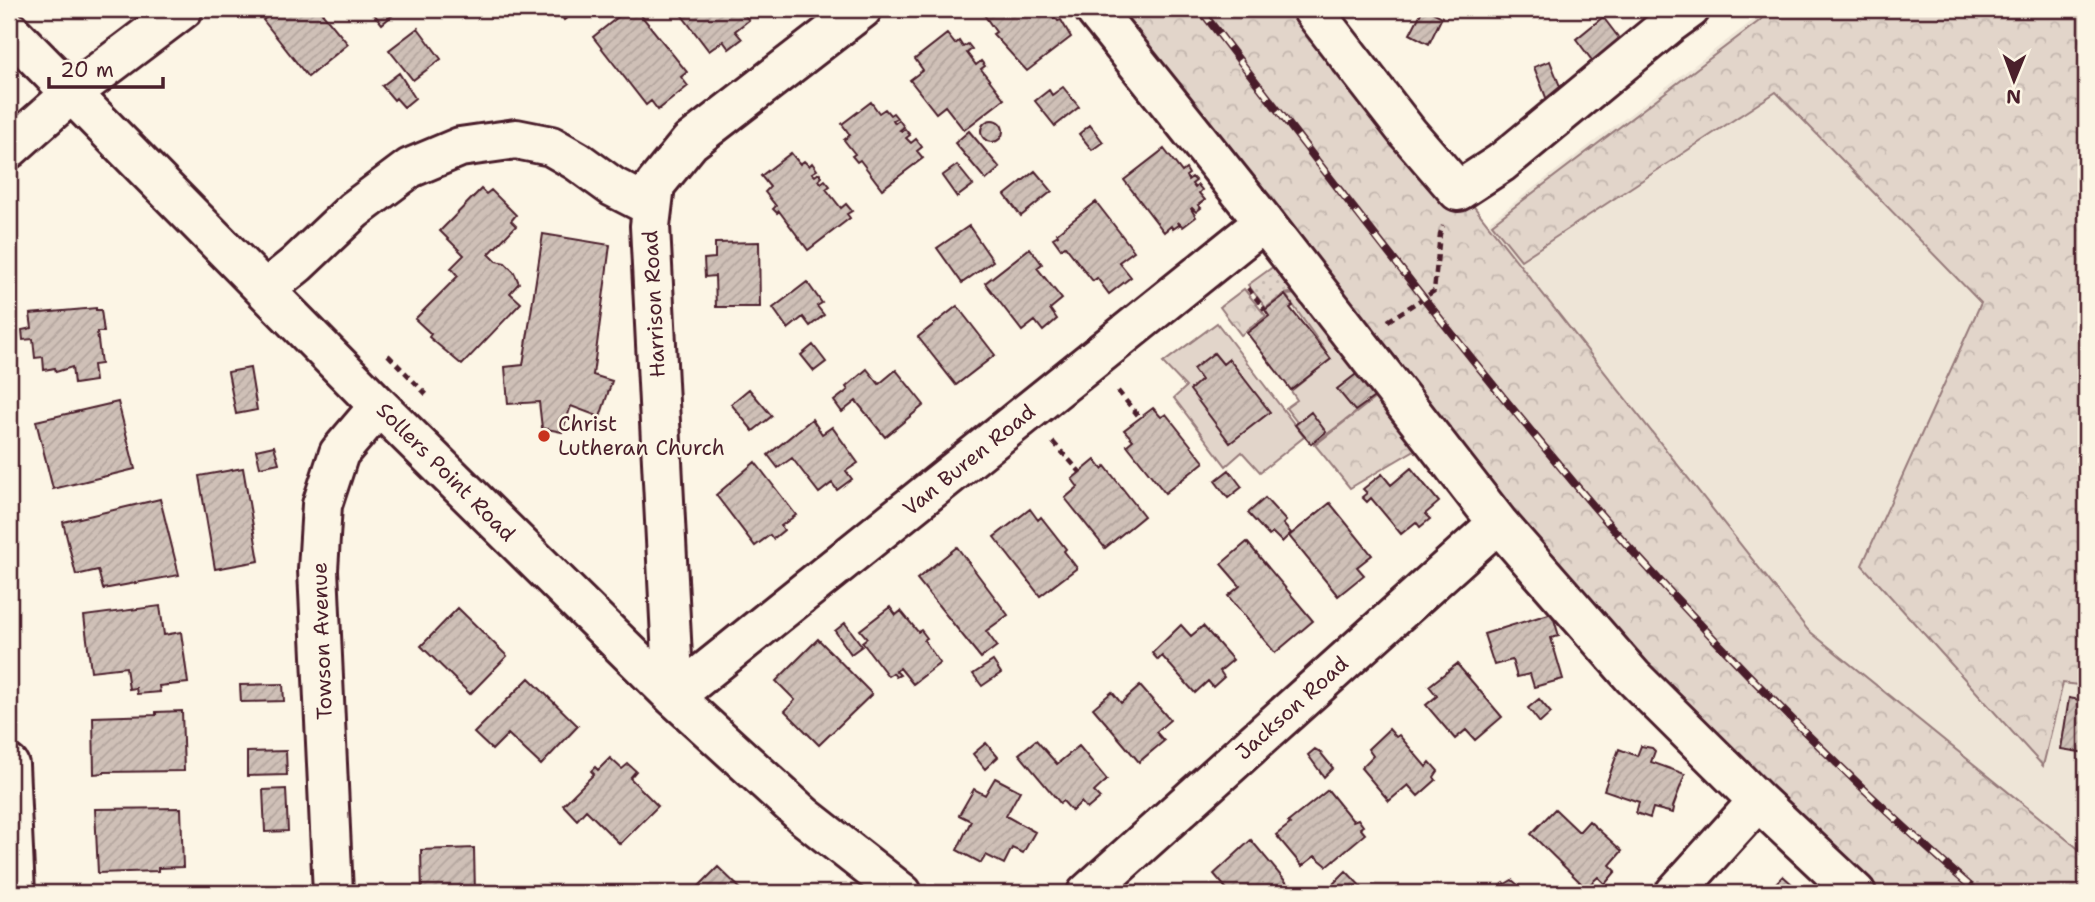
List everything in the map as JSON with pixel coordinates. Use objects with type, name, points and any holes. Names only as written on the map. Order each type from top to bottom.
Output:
[{"type":"street","points":[[9,149],[72,93],[183,9]]},
{"type":"street","name":"Harrison Road","points":[[674,697],[650,226],[654,185],[690,142],[862,9]]},
{"type":"street","points":[[1094,9],[1498,523],[1633,677],[1758,801],[1856,893]]},
{"type":"street","points":[[1312,9],[1408,133],[1458,191],[1501,163],[1690,9]]},
{"type":"street","name":"Sollers Point Road","points":[[9,30],[379,406],[674,697],[804,816],[902,893]]},
{"type":"street","points":[[265,290],[354,210],[401,175],[460,147],[516,139],[551,146],[613,187],[652,207]]},
{"type":"street","name":"Van Buren Road","points":[[674,697],[1264,222]]},
{"type":"street","name":"Towson Avenue","points":[[332,893],[318,570],[322,505],[339,453],[379,406]]},
{"type":"street","name":"Jackson Road","points":[[1087,893],[1498,523]]},
{"type":"street","points":[[9,765],[15,893]]},
{"type":"street","points":[[1675,893],[1758,801]]},
{"type":"path","points":[[1366,354],[1371,332],[1434,291],[1440,234],[1458,191]]},
{"type":"path","points":[[1248,288],[1265,310]]},
{"type":"path","points":[[1118,391],[1140,418]]},
{"type":"path","points":[[1052,441],[1080,472]]},
{"type":"shaded area","points":[[1768,9],[2086,9],[2086,893],[1895,746],[1456,247]]},
{"type":"green space","points":[[1105,9],[1318,9],[1808,630],[2086,855],[2086,893],[1871,893],[1766,796],[1485,482]]},
{"type":"green space","points":[[1775,9],[2086,9],[2086,686],[2063,683],[2043,766],[1862,565],[1981,303],[1776,92],[1521,260],[1492,224]]},
{"type":"green space","points":[[1274,266],[1296,292],[1284,294],[1266,308],[1248,285]]},
{"type":"green space","points":[[1244,289],[1266,316],[1241,335],[1220,307]]},
{"type":"green space","points":[[1297,294],[1379,395],[1314,444],[1286,408],[1297,400],[1291,391],[1331,359],[1286,295]]},
{"type":"green space","points":[[1217,323],[1304,437],[1260,472],[1242,452],[1226,466],[1174,398],[1186,387],[1163,363]]},
{"type":"green space","points":[[1379,395],[1423,445],[1350,488],[1315,445]]},
{"type":"building","points":[[277,9],[319,9],[348,44],[308,77],[263,20]]},
{"type":"building","points":[[370,9],[400,9],[382,24]]},
{"type":"building","points":[[557,9],[579,9],[564,20]]},
{"type":"building","points":[[628,9],[636,9],[687,72],[681,77],[688,86],[658,110],[651,101],[646,105],[593,37]]},
{"type":"building","points":[[677,9],[739,9],[749,20],[735,31],[742,39],[729,49],[723,41],[709,51]]},
{"type":"building","points":[[980,9],[1047,9],[1053,18],[1061,20],[1071,37],[1027,71],[993,34],[996,32]]},
{"type":"building","points":[[1423,9],[1442,17],[1429,44],[1410,34]]},
{"type":"building","points":[[1603,17],[1625,46],[1597,67],[1576,39]]},
{"type":"building","points":[[418,28],[441,59],[413,80],[389,50]]},
{"type":"building","points":[[947,34],[955,44],[959,41],[963,47],[968,44],[972,49],[967,53],[976,65],[981,61],[985,66],[981,69],[1004,99],[964,130],[945,106],[936,113],[910,80],[923,70],[915,59]]},
{"type":"building","points":[[1550,61],[1563,94],[1547,100],[1534,67]]},
{"type":"building","points":[[399,73],[415,98],[404,107],[382,86]]},
{"type":"building","points":[[1063,87],[1079,107],[1055,126],[1035,101],[1049,90],[1052,95]]},
{"type":"building","points":[[871,102],[879,113],[885,109],[890,115],[893,113],[897,118],[893,120],[895,123],[899,120],[904,127],[900,130],[905,129],[910,135],[906,138],[911,143],[916,139],[922,147],[917,151],[923,158],[882,189],[860,160],[857,162],[852,156],[855,154],[844,140],[850,135],[842,124]]},
{"type":"building","points":[[992,120],[1000,123],[1003,131],[1000,139],[992,142],[984,139],[981,131],[984,123]]},
{"type":"building","points":[[1090,125],[1103,142],[1092,150],[1079,134]]},
{"type":"building","points":[[969,131],[1000,168],[986,180],[955,143]]},
{"type":"building","points":[[1164,149],[1182,172],[1186,169],[1188,180],[1192,177],[1196,181],[1192,184],[1195,188],[1198,185],[1202,190],[1199,193],[1205,200],[1198,205],[1201,208],[1196,212],[1191,209],[1196,217],[1183,227],[1178,222],[1179,225],[1173,229],[1171,226],[1164,232],[1124,180]]},
{"type":"building","points":[[791,153],[800,164],[804,161],[809,166],[812,163],[817,170],[812,173],[815,176],[819,173],[822,177],[819,180],[821,183],[825,180],[830,186],[826,189],[841,208],[846,204],[852,211],[847,214],[850,218],[808,250],[779,211],[777,213],[773,209],[776,206],[765,192],[770,187],[761,176]]},
{"type":"building","points":[[957,165],[973,185],[957,197],[942,176]]},
{"type":"building","points":[[1035,171],[1052,191],[1021,216],[1005,195]]},
{"type":"building","points":[[481,189],[486,194],[491,190],[516,215],[511,221],[516,226],[489,254],[514,272],[519,283],[510,293],[521,303],[462,365],[429,337],[431,334],[415,319],[458,276],[451,268],[464,255],[440,231]]},
{"type":"building","points":[[1096,202],[1134,251],[1119,262],[1131,277],[1109,294],[1097,278],[1093,281],[1065,246],[1061,249],[1053,238]]},
{"type":"building","points":[[969,226],[993,261],[962,283],[937,248]]},
{"type":"building","points":[[543,234],[610,245],[593,375],[612,381],[600,417],[571,406],[562,432],[542,428],[539,402],[508,404],[505,367],[523,365]]},
{"type":"building","points":[[759,242],[760,307],[716,307],[715,276],[705,277],[704,259],[715,258],[715,243]]},
{"type":"building","points":[[1030,248],[1042,264],[1037,268],[1062,299],[1050,309],[1057,319],[1043,331],[1035,321],[1022,331],[985,283]]},
{"type":"building","points":[[807,282],[822,303],[817,306],[824,315],[810,326],[803,317],[788,329],[773,308]]},
{"type":"building","points":[[1285,295],[1293,306],[1290,308],[1331,359],[1291,390],[1247,333],[1269,316],[1265,310]]},
{"type":"building","points":[[957,306],[995,355],[956,385],[918,337]]},
{"type":"building","points":[[96,308],[101,310],[104,332],[97,332],[101,364],[93,365],[95,381],[74,384],[72,367],[56,372],[55,368],[44,370],[43,357],[35,358],[33,339],[23,340],[22,330],[32,328],[30,314]]},
{"type":"building","points":[[813,345],[826,362],[814,371],[801,355]]},
{"type":"building","points":[[1214,353],[1223,364],[1229,359],[1270,412],[1230,443],[1190,390],[1201,380],[1193,369]]},
{"type":"building","points":[[250,368],[257,410],[236,414],[228,372]]},
{"type":"building","points":[[867,369],[879,384],[896,370],[924,405],[885,437],[856,401],[842,412],[834,401]]},
{"type":"building","points":[[1359,372],[1377,395],[1355,411],[1337,389]]},
{"type":"building","points":[[749,389],[772,416],[753,431],[731,404]]},
{"type":"building","points":[[118,402],[135,469],[53,489],[36,421]]},
{"type":"building","points":[[1153,408],[1161,417],[1166,414],[1204,462],[1165,493],[1127,445],[1133,440],[1124,430]]},
{"type":"building","points":[[1311,412],[1326,432],[1311,444],[1295,425]]},
{"type":"building","points":[[812,419],[822,434],[832,427],[858,463],[846,471],[852,479],[837,490],[832,483],[819,493],[792,458],[778,468],[768,455]]},
{"type":"building","points":[[274,446],[279,463],[260,467],[256,450]]},
{"type":"building","points":[[1095,460],[1102,469],[1105,466],[1144,516],[1105,548],[1065,498],[1078,487],[1072,479]]},
{"type":"building","points":[[755,462],[796,515],[781,526],[784,530],[773,539],[770,535],[755,546],[716,495]]},
{"type":"building","points":[[243,468],[259,561],[215,569],[199,476]]},
{"type":"building","points":[[1411,468],[1439,502],[1425,514],[1430,519],[1420,527],[1416,522],[1401,534],[1371,498],[1367,502],[1362,497],[1367,493],[1363,489],[1382,474],[1391,485]]},
{"type":"building","points":[[1229,470],[1242,487],[1228,498],[1215,481]]},
{"type":"building","points":[[1265,498],[1286,521],[1283,524],[1291,533],[1282,542],[1273,533],[1269,536],[1248,513]]},
{"type":"building","points":[[160,499],[179,575],[103,589],[98,570],[76,575],[63,522]]},
{"type":"building","points":[[1330,503],[1372,555],[1357,567],[1364,575],[1338,596],[1289,536]]},
{"type":"building","points":[[1030,509],[1038,520],[1041,517],[1077,568],[1040,596],[994,537]]},
{"type":"building","points":[[1247,542],[1313,621],[1275,653],[1228,596],[1240,586],[1221,564]]},
{"type":"building","points":[[957,547],[1008,615],[986,631],[997,646],[981,658],[917,579]]},
{"type":"building","points":[[160,606],[164,635],[181,632],[188,683],[159,686],[160,692],[137,694],[136,688],[129,689],[126,667],[91,671],[84,616]]},
{"type":"building","points":[[890,607],[896,615],[901,611],[918,632],[921,630],[927,638],[924,640],[940,663],[913,684],[900,668],[896,671],[900,675],[896,677],[893,673],[888,676],[862,642],[867,638],[860,630]]},
{"type":"building","points":[[458,608],[507,656],[470,694],[421,646]]},
{"type":"building","points":[[1552,613],[1559,636],[1551,638],[1563,679],[1534,687],[1530,674],[1517,677],[1512,660],[1494,665],[1484,634]]},
{"type":"building","points":[[845,623],[862,646],[851,654],[835,631]]},
{"type":"building","points":[[1181,625],[1191,636],[1203,626],[1233,660],[1220,671],[1224,677],[1213,687],[1208,681],[1195,693],[1162,656],[1158,660],[1152,653]]},
{"type":"building","points":[[818,639],[872,694],[819,745],[785,711],[795,700],[776,681]]},
{"type":"building","points":[[993,661],[1001,673],[982,686],[973,674]]},
{"type":"building","points":[[1457,664],[1502,717],[1475,740],[1466,730],[1455,739],[1426,705],[1437,696],[1429,686]]},
{"type":"building","points":[[529,678],[578,726],[541,765],[508,734],[492,750],[474,733]]},
{"type":"building","points":[[283,684],[284,701],[241,702],[240,685]]},
{"type":"building","points":[[1140,686],[1170,720],[1156,732],[1164,741],[1139,762],[1093,708],[1112,692],[1121,703]]},
{"type":"building","points":[[2069,698],[2086,701],[2086,753],[2061,749]]},
{"type":"building","points":[[1539,699],[1551,713],[1540,723],[1528,708]]},
{"type":"building","points":[[182,711],[184,771],[94,774],[93,717],[156,715],[156,712]]},
{"type":"building","points":[[1389,729],[1396,737],[1399,735],[1426,767],[1430,762],[1438,771],[1434,777],[1436,780],[1418,796],[1408,785],[1389,801],[1361,768],[1373,756],[1368,749]]},
{"type":"building","points":[[1036,740],[1057,764],[1079,746],[1107,780],[1094,792],[1100,798],[1087,809],[1081,802],[1072,811],[1063,801],[1060,803],[1019,754]]},
{"type":"building","points":[[986,743],[998,757],[985,769],[973,754]]},
{"type":"building","points":[[1641,746],[1655,751],[1651,762],[1685,774],[1673,813],[1653,808],[1650,818],[1636,813],[1639,802],[1604,790],[1619,749],[1637,756]]},
{"type":"building","points":[[1315,749],[1333,768],[1324,777],[1308,755]]},
{"type":"building","points":[[286,751],[287,775],[247,776],[247,752]]},
{"type":"building","points":[[610,758],[622,769],[628,764],[636,771],[630,778],[658,806],[620,844],[586,810],[577,820],[563,805],[594,774],[591,771],[595,767],[598,770]]},
{"type":"building","points":[[995,778],[1020,791],[1006,816],[1035,832],[1023,853],[1012,848],[1004,864],[986,855],[981,863],[957,850],[971,821],[959,815],[974,789],[985,795]]},
{"type":"building","points":[[286,789],[288,831],[265,832],[263,790]]},
{"type":"building","points":[[1328,790],[1353,821],[1358,819],[1365,834],[1327,866],[1315,856],[1302,866],[1276,835]]},
{"type":"building","points":[[181,808],[183,867],[158,868],[158,871],[98,873],[95,809]]},
{"type":"building","points":[[1555,809],[1579,832],[1589,821],[1622,851],[1610,865],[1616,871],[1605,884],[1598,877],[1586,888],[1531,834]]},
{"type":"building","points":[[1251,840],[1291,888],[1286,893],[1279,889],[1274,893],[1230,893],[1214,874]]},
{"type":"building","points":[[474,848],[475,893],[422,893],[421,850]]},
{"type":"building","points":[[718,867],[745,893],[692,893]]},
{"type":"building","points":[[1346,871],[1367,893],[1325,892]]},
{"type":"building","points":[[1783,876],[1802,893],[1766,893]]},
{"type":"building","points":[[1512,880],[1525,891],[1528,889],[1533,893],[1492,893]]},
{"type":"railway","points":[[1200,9],[1473,360],[1629,547],[1798,725],[1887,811],[1978,893]]},
{"type":"place","name":"Christ Lutheran Church","points":[[544,436]]}]
